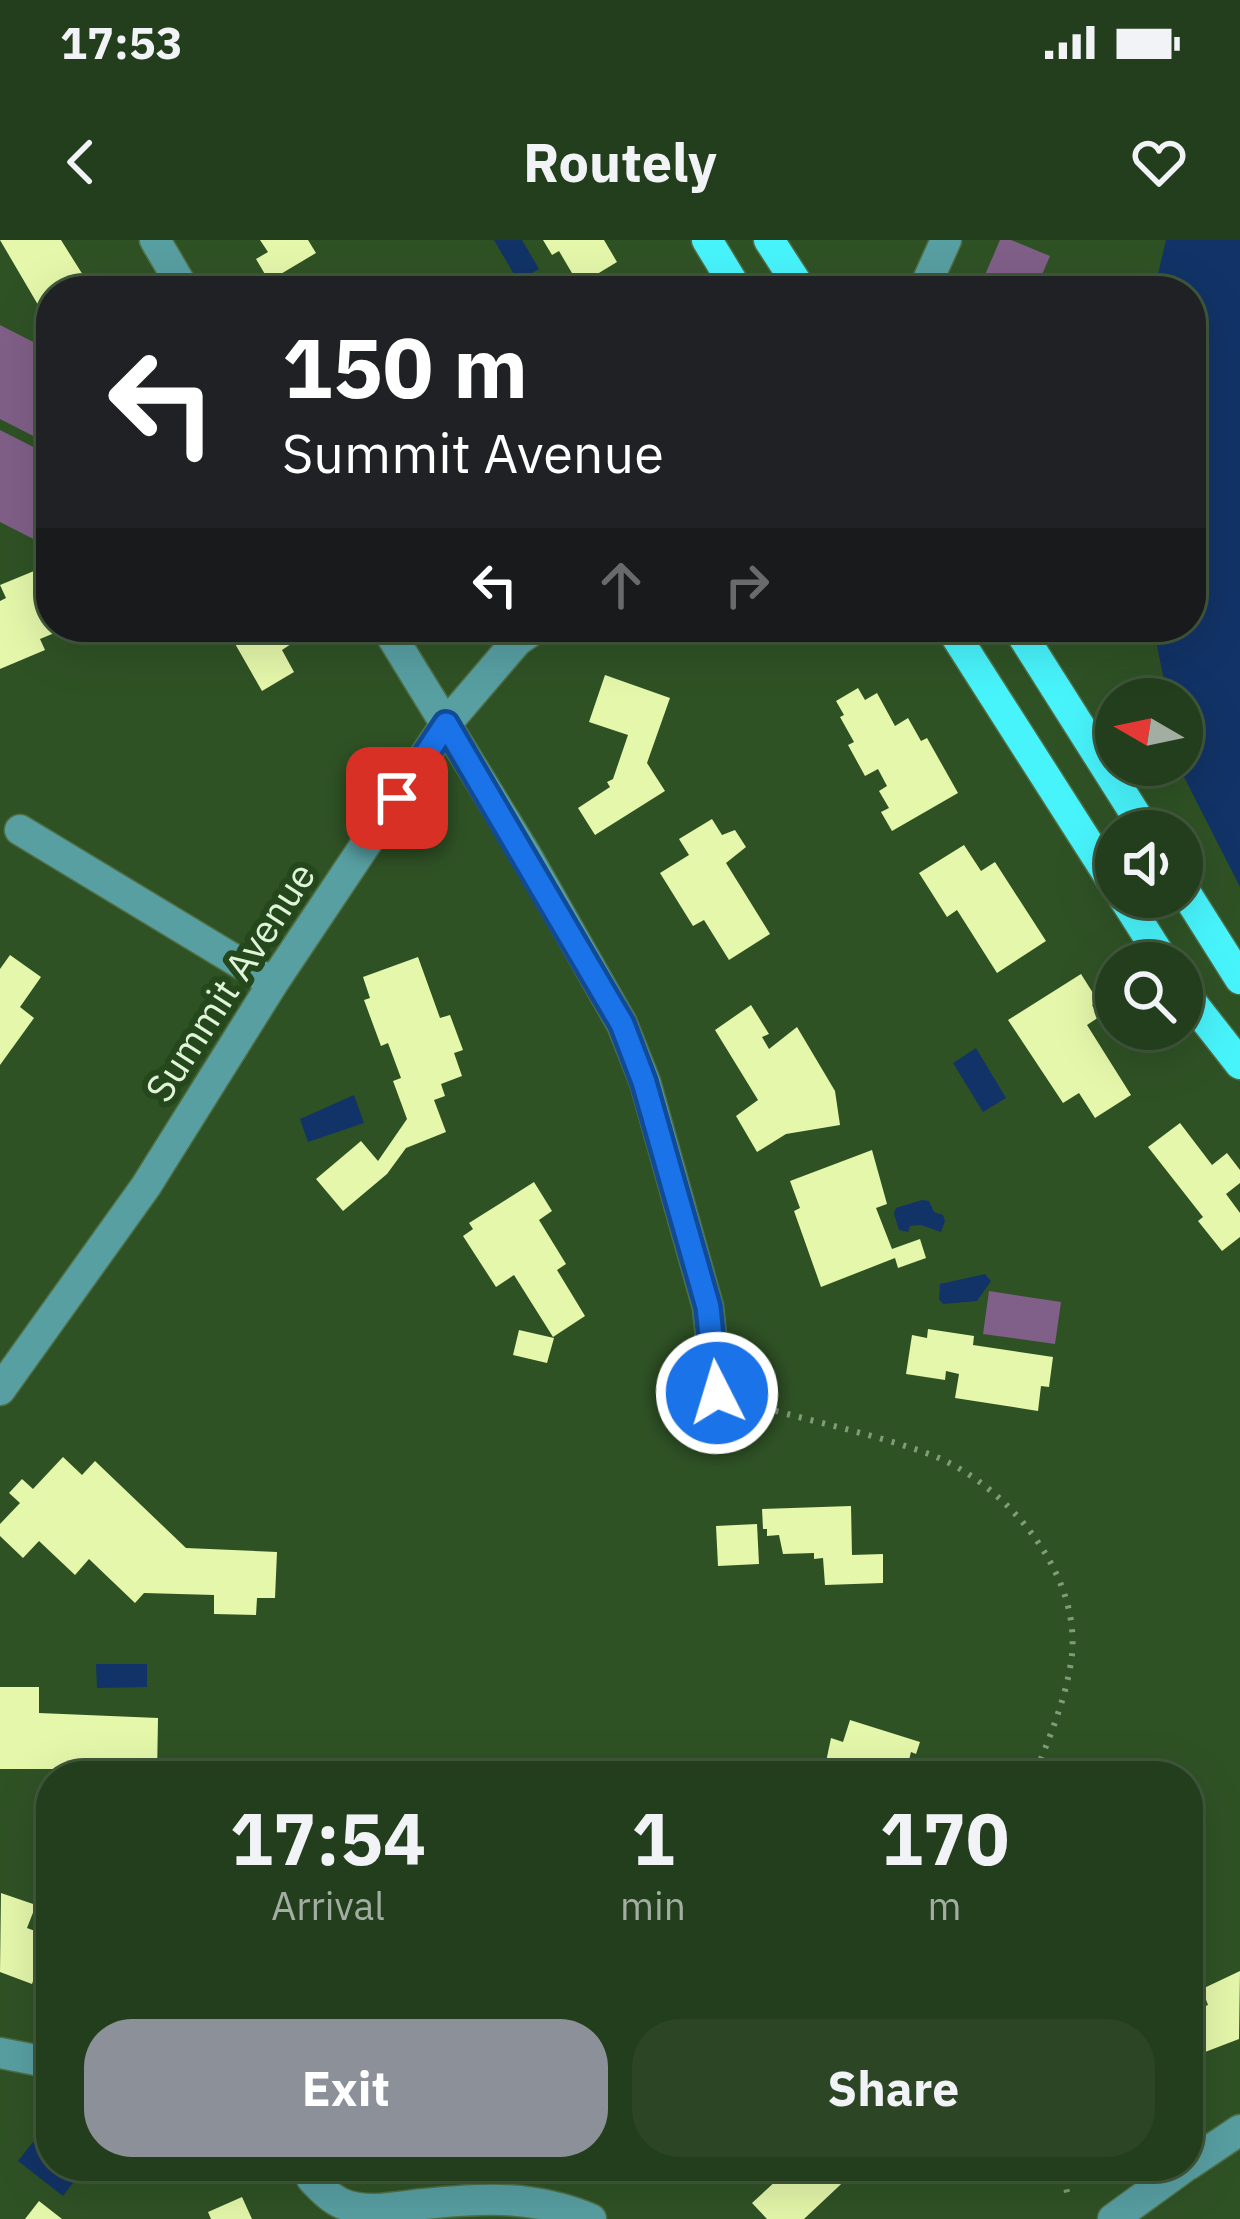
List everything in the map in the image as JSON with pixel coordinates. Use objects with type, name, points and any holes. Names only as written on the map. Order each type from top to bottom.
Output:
[{"type":"main road","points":[[706,240],[729,276]]},
{"type":"main road","points":[[769,240],[792,276]]},
{"type":"main road","points":[[960,642],[1095,853]]},
{"type":"main road","points":[[1026,642],[1133,810]]},
{"type":"main road","points":[[1202,918],[1240,979]]},
{"type":"main road","points":[[1203,1017],[1240,1064]]},
{"type":"street","points":[[155,240],[176,276]]},
{"type":"street","points":[[930,276],[946,240]]},
{"type":"street","points":[[395,642],[622,1024],[644,1082],[708,1307],[717,1393],[699,1419]]},
{"type":"street","name":"Summit Avenue","points":[[0,1390],[146,1186],[273,983],[446,724],[516,642]]},
{"type":"street","points":[[20,830],[273,983]]},
{"type":"street","points":[[0,2054],[36,2060]]},
{"type":"street","points":[[1203,2154],[1240,2130]]},
{"type":"street","points":[[314,2181],[346,2206],[372,2210],[497,2199],[555,2204],[591,2219]]},
{"type":"street","points":[[1113,2219],[1165,2181]]},
{"type":"path","points":[[717,1393],[932,1455],[982,1484],[1029,1527],[1061,1589],[1072,1657],[1060,1709],[1040,1761]]},
{"type":"path","points":[[1064,2181],[1069,2201]]},
{"type":"shaded area","points":[[1000,240],[1050,256],[1041,276],[984,276]]},
{"type":"shaded area","points":[[0,325],[36,343],[36,437],[0,419]]},
{"type":"shaded area","points":[[0,430],[36,448],[36,540],[0,522]]},
{"type":"shaded area","points":[[989,1291],[1061,1302],[1055,1344],[983,1334]]},
{"type":"water","points":[[494,240],[522,240],[539,269],[515,276]]},
{"type":"water","points":[[1166,240],[1240,240],[1240,887],[1189,786],[1203,786],[1203,678],[1164,678],[1156,642],[1206,642],[1206,276],[1158,276]]},
{"type":"water","points":[[976,1048],[1006,1098],[983,1112],[953,1063]]},
{"type":"water","points":[[354,1095],[364,1123],[308,1142],[300,1119]]},
{"type":"water","points":[[922,1200],[943,1215],[941,1232],[921,1225],[910,1226],[908,1232],[899,1230],[896,1208]]},
{"type":"water","points":[[985,1274],[991,1281],[977,1301],[943,1304],[939,1299],[940,1284]]},
{"type":"water","points":[[96,1664],[147,1664],[147,1687],[97,1688]]},
{"type":"water","points":[[33,2142],[36,2144],[36,2175],[18,2161]]},
{"type":"water","points":[[44,2181],[74,2181],[63,2196]]},
{"type":"building","points":[[0,240],[61,240],[84,276],[36,276],[36,301]]},
{"type":"building","points":[[260,240],[308,240],[316,253],[277,276],[266,276],[256,259],[268,252]]},
{"type":"building","points":[[543,240],[604,240],[617,262],[594,276],[574,276],[559,251],[552,255]]},
{"type":"building","points":[[36,570],[36,642],[45,650],[0,669],[0,601],[6,598],[0,585]]},
{"type":"building","points":[[234,642],[294,642],[282,650],[294,672],[262,691]]},
{"type":"building","points":[[605,675],[670,698],[647,763],[665,791],[595,835],[578,808],[610,787],[607,782],[613,779],[628,735],[589,722]]},
{"type":"building","points":[[858,688],[865,700],[877,693],[895,726],[908,718],[921,741],[927,738],[958,793],[892,831],[881,812],[889,808],[879,791],[887,786],[878,769],[865,776],[848,745],[854,742],[836,701]]},
{"type":"building","points":[[712,819],[722,835],[735,830],[746,847],[726,863],[770,934],[729,960],[704,920],[693,926],[660,873],[689,855],[679,839]]},
{"type":"building","points":[[964,845],[981,871],[995,862],[1046,941],[997,973],[957,910],[947,917],[919,873]]},
{"type":"building","points":[[10,955],[41,977],[20,1007],[34,1018],[0,1065],[0,969]]},
{"type":"building","points":[[418,957],[440,1018],[450,1015],[463,1050],[454,1053],[462,1076],[441,1084],[445,1096],[434,1100],[446,1132],[406,1148],[387,1174],[343,1211],[316,1179],[361,1141],[378,1161],[407,1119],[393,1081],[401,1078],[388,1043],[381,1046],[364,1000],[370,998],[363,977]]},
{"type":"building","points":[[1081,974],[1095,996],[1095,1020],[1087,1025],[1095,1038],[1095,1050],[1103,1050],[1131,1095],[1095,1118],[1079,1093],[1063,1103],[1008,1020]]},
{"type":"building","points":[[751,1005],[769,1034],[762,1037],[769,1049],[797,1027],[835,1091],[840,1125],[786,1134],[757,1152],[736,1116],[758,1100],[715,1030]]},
{"type":"building","points":[[1180,1123],[1212,1165],[1227,1153],[1240,1170],[1240,1183],[1226,1194],[1240,1213],[1240,1237],[1222,1251],[1198,1221],[1203,1217],[1148,1147]]},
{"type":"building","points":[[872,1150],[887,1204],[876,1208],[892,1249],[920,1239],[926,1258],[898,1268],[895,1258],[821,1287],[794,1211],[800,1208],[790,1181]]},
{"type":"building","points":[[534,1182],[552,1211],[539,1220],[566,1264],[557,1270],[585,1316],[553,1337],[514,1275],[496,1287],[463,1236],[473,1229],[469,1223]]},
{"type":"building","points":[[928,1329],[974,1336],[973,1345],[1053,1357],[1049,1387],[1041,1386],[1038,1411],[955,1398],[959,1374],[946,1371],[945,1380],[906,1374],[912,1335],[927,1338]]},
{"type":"building","points":[[519,1330],[554,1338],[547,1363],[513,1355]]},
{"type":"building","points":[[63,1457],[82,1475],[95,1461],[186,1548],[277,1552],[275,1598],[257,1598],[256,1615],[214,1614],[214,1595],[144,1593],[135,1603],[89,1559],[75,1575],[39,1541],[23,1558],[0,1536],[0,1524],[20,1503],[9,1493],[22,1479],[33,1489]]},
{"type":"building","points":[[851,1506],[852,1555],[883,1554],[883,1583],[825,1585],[823,1558],[814,1559],[814,1553],[783,1554],[779,1535],[767,1536],[763,1529],[762,1509]]},
{"type":"building","points":[[757,1524],[759,1564],[718,1566],[716,1526]]},
{"type":"building","points":[[0,1687],[39,1687],[39,1713],[158,1718],[157,1761],[36,1761],[36,1769],[0,1769]]},
{"type":"building","points":[[850,1720],[920,1742],[909,1761],[826,1761],[831,1738],[843,1742]]},
{"type":"building","points":[[1,1893],[36,1905],[27,1928],[36,1931],[36,1972],[32,1984],[0,1972]]},
{"type":"building","points":[[1240,1971],[1239,2039],[1203,2053],[1203,2007],[1208,2005],[1203,1989]]},
{"type":"building","points":[[776,2181],[844,2181],[804,2219],[767,2219],[752,2203]]},
{"type":"building","points":[[242,2197],[252,2219],[211,2219],[208,2212]]},
{"type":"building","points":[[39,2201],[62,2219],[25,2219]]},
{"type":"route","points":[[397,798],[446,724],[622,1024],[644,1082],[708,1307],[717,1393]]}]
